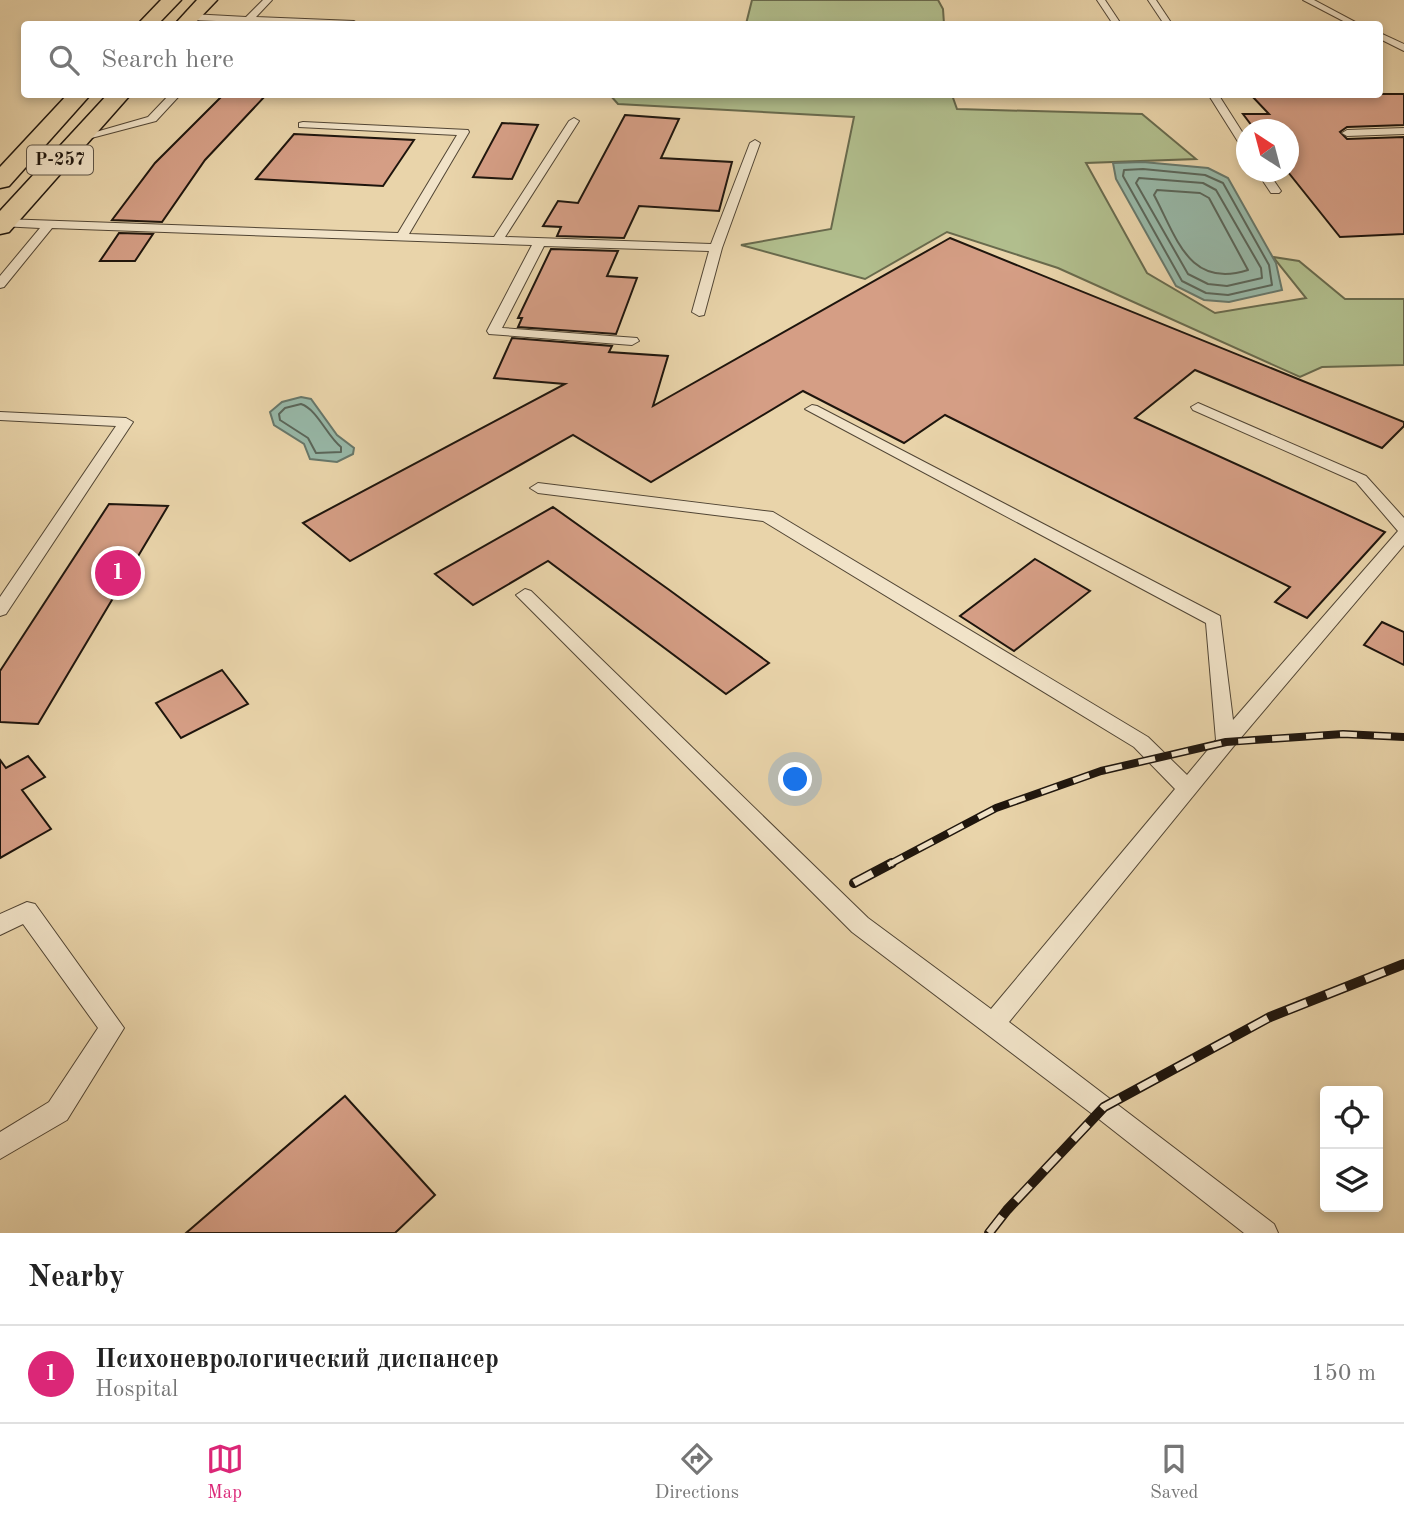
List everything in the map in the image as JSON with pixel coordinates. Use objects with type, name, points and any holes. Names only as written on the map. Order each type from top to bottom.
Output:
[{"type":"highway","points":[[150,21],[172,0]]},
{"type":"highway","points":[[188,21],[208,0]]},
{"type":"highway","name":"Р-257","points":[[0,181],[76,98]]},
{"type":"highway","name":"Р-257","points":[[1,225],[116,98]]},
{"type":"lane","points":[[248,21],[268,0]]},
{"type":"lane","points":[[1101,0],[1115,21]]},
{"type":"lane","points":[[1152,0],[1166,21]]},
{"type":"lane","points":[[1307,0],[1349,21]]},
{"type":"lane","points":[[1383,38],[1404,48]]},
{"type":"lane","points":[[80,138],[152,119],[172,98]]},
{"type":"lane","points":[[1216,98],[1236,129]]},
{"type":"lane","points":[[498,239],[574,121]]},
{"type":"lane","points":[[303,125],[464,132],[402,236]]},
{"type":"lane","points":[[1347,133],[1404,131]]},
{"type":"lane","points":[[699,312],[716,248],[755,143]]},
{"type":"lane","points":[[1269,182],[1275,191]]},
{"type":"lane","points":[[0,284],[48,224]]},
{"type":"lane","points":[[1,225],[48,224],[716,248]]},
{"type":"lane","points":[[540,241],[494,331],[632,341]]},
{"type":"lane","points":[[1198,407],[1361,479],[1404,528]]},
{"type":"lane","points":[[812,409],[1214,620],[1226,742]]},
{"type":"lane","points":[[0,416],[126,422],[0,610]]},
{"type":"lane","points":[[538,488],[767,516],[1141,741],[1187,788]]},
{"type":"lane","points":[[993,1024],[1187,788],[1404,534]]},
{"type":"lane","points":[[525,595],[860,925],[1104,1107],[1265,1233]]},
{"type":"lane","points":[[0,925],[27,911],[111,1028],[58,1111],[0,1146]]},
{"type":"green space","points":[[752,0],[938,0],[943,9],[944,21],[747,21]]},
{"type":"green space","points":[[613,98],[953,98],[957,109],[1142,114],[1196,159],[1086,163],[1147,273],[1215,313],[1306,298],[1273,257],[1299,261],[1345,299],[1404,299],[1404,365],[1322,367],[1300,377],[1058,268],[947,232],[865,279],[741,245],[831,229],[854,117],[618,104]]},
{"type":"water","points":[[1143,162],[1208,168],[1228,178],[1276,263],[1282,290],[1229,302],[1204,300],[1176,286],[1116,179],[1113,163]]},
{"type":"water","points":[[301,397],[311,399],[337,435],[354,448],[353,454],[337,462],[310,459],[304,444],[274,425],[270,412],[282,402]]},
{"type":"building","points":[[1383,94],[1404,94],[1404,125],[1347,127],[1340,132],[1347,139],[1404,137],[1404,234],[1340,237],[1296,182],[1299,182],[1299,119],[1247,119],[1243,114],[1269,114],[1254,98],[1383,98]]},
{"type":"building","points":[[220,98],[263,98],[205,160],[162,222],[112,220],[155,163]]},
{"type":"building","points":[[625,115],[679,119],[661,158],[732,162],[719,211],[639,206],[624,238],[557,236],[561,227],[543,226],[558,201],[578,203]]},
{"type":"building","points":[[502,123],[538,125],[512,179],[473,177]]},
{"type":"building","points":[[294,134],[414,140],[383,186],[256,179]]},
{"type":"building","points":[[119,233],[153,234],[135,261],[100,261]]},
{"type":"building","points":[[950,238],[1404,422],[1404,426],[1382,448],[1195,370],[1135,418],[1385,532],[1307,618],[1275,602],[1290,587],[945,415],[904,443],[803,391],[651,482],[573,435],[350,561],[303,523],[565,384],[494,378],[512,338],[612,346],[609,352],[668,356],[653,406]]},
{"type":"building","points":[[551,249],[618,251],[607,276],[637,278],[616,334],[518,327],[522,318],[518,318]]},
{"type":"building","points":[[109,504],[168,506],[38,724],[0,722],[0,671]]},
{"type":"building","points":[[553,507],[769,663],[726,694],[548,561],[473,605],[435,574]]},
{"type":"building","points":[[1035,559],[1090,591],[1014,651],[960,616]]},
{"type":"building","points":[[1382,622],[1404,632],[1404,665],[1364,645]]},
{"type":"building","points":[[222,670],[248,704],[181,738],[156,703]]},
{"type":"building","points":[[28,756],[45,777],[22,790],[51,829],[0,858],[0,760],[6,768]]},
{"type":"building","points":[[345,1096],[435,1195],[395,1233],[186,1233]]},
{"type":"railway","points":[[888,865],[996,808],[1101,771],[1226,742],[1343,734],[1404,737]]},
{"type":"railway","points":[[854,883],[892,863]]},
{"type":"railway","points":[[989,1233],[1007,1210],[1104,1107],[1270,1017],[1404,964]]},
{"type":"place","name":"Психоневрологический диспансер","points":[[118,573]]}]
